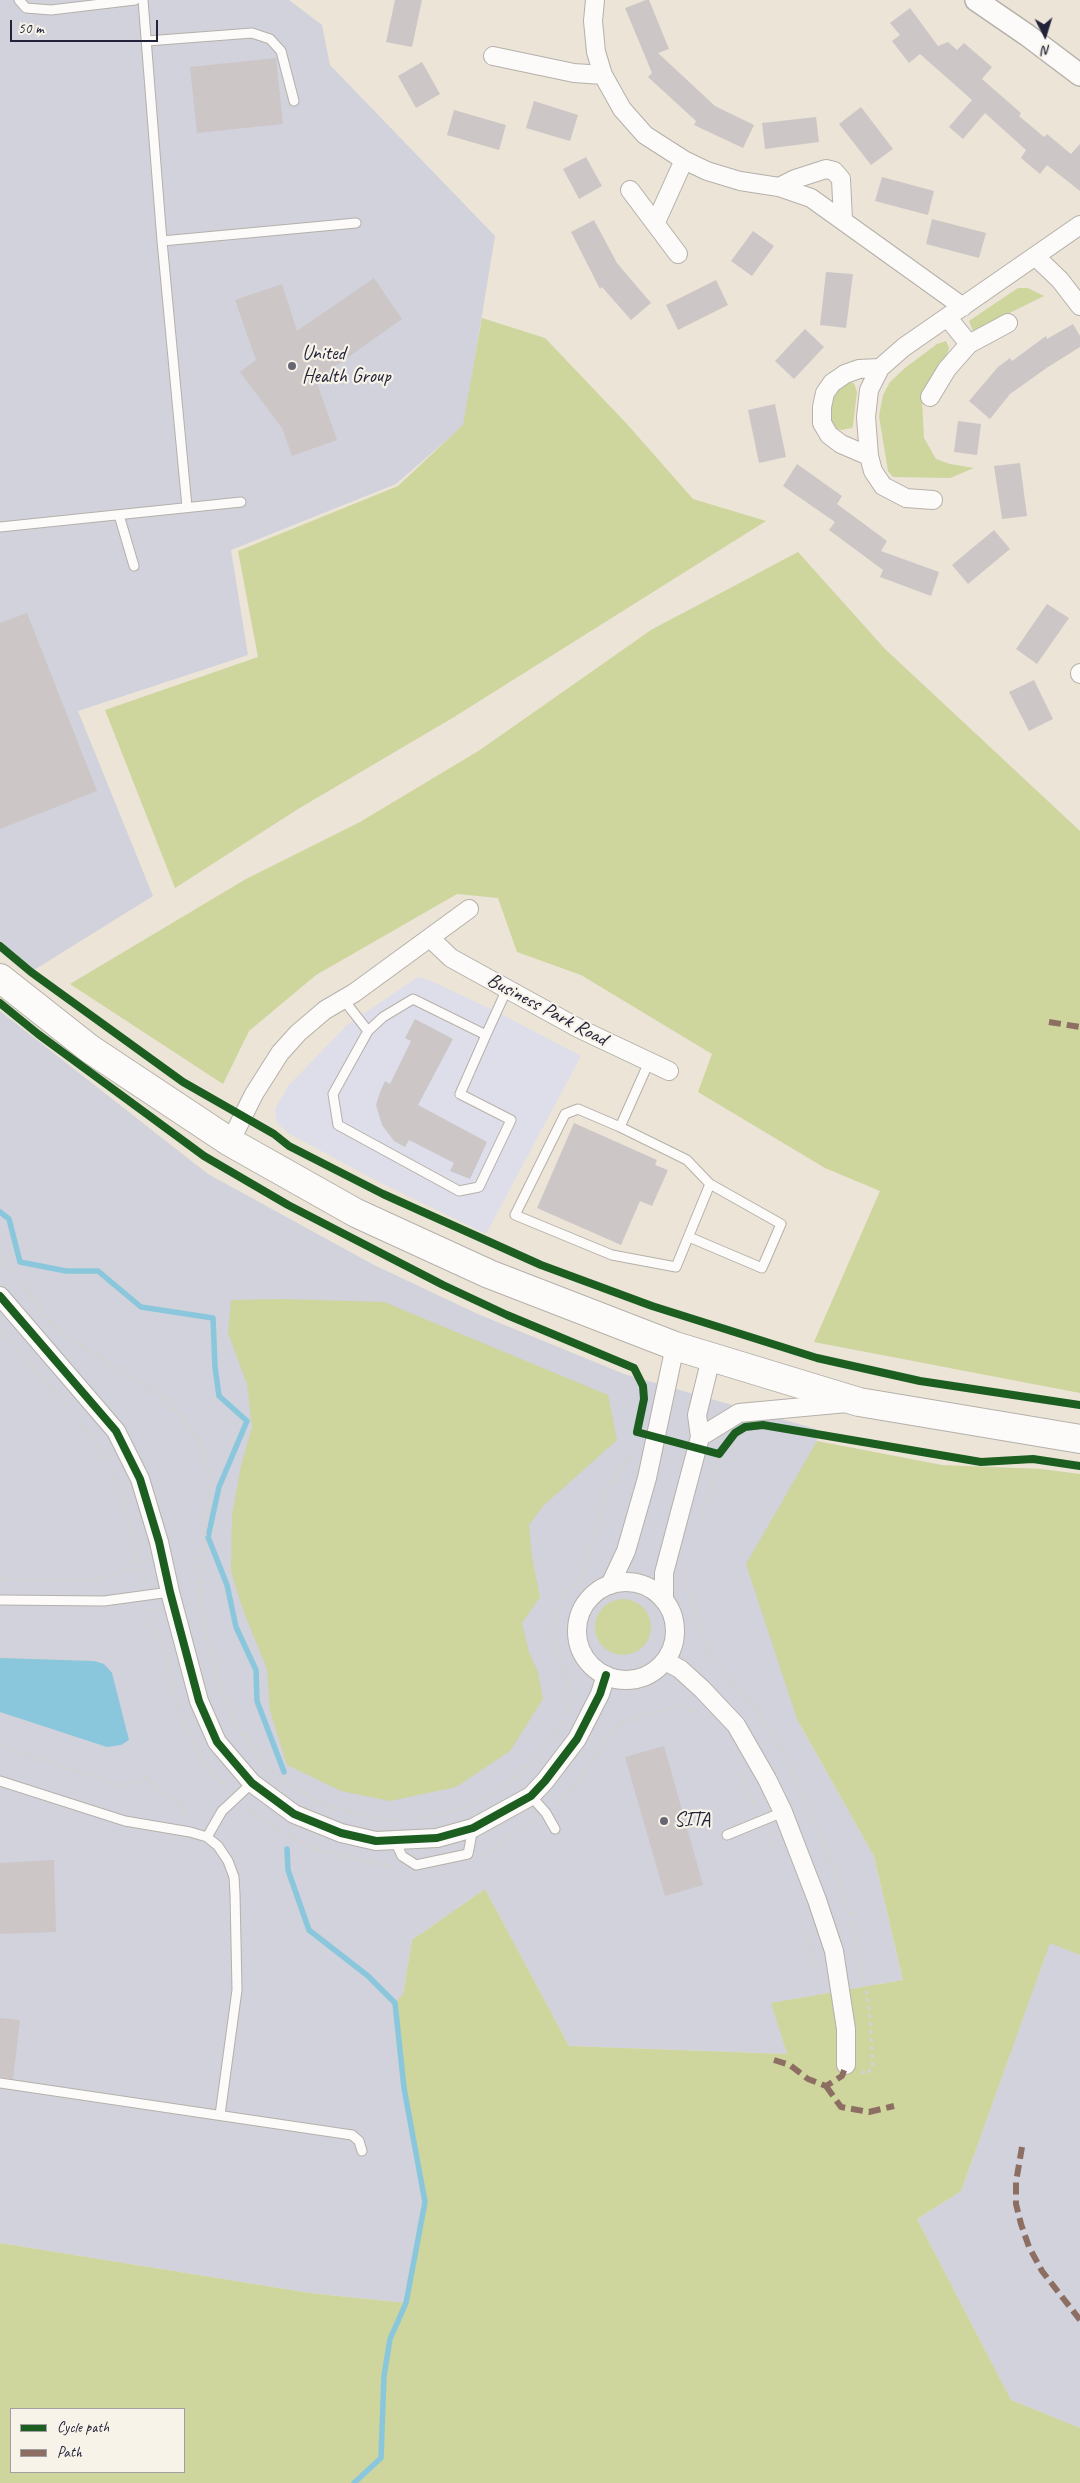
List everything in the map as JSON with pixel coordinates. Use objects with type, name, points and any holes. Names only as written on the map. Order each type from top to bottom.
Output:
[{"type":"main road","points":[[0,978],[90,1049],[230,1142],[356,1213],[489,1274],[675,1346],[859,1402],[1080,1439]]},
{"type":"street","points":[[595,0],[593,21],[596,52],[603,75],[622,109],[646,135],[684,160],[706,171],[740,181],[779,187],[812,198],[963,307]]},
{"type":"street","points":[[976,0],[1027,34],[1080,75]]},
{"type":"street","points":[[493,56],[574,73],[603,75]]},
{"type":"street","points":[[656,222],[684,160]]},
{"type":"street","points":[[779,187],[795,178],[826,169],[834,171],[840,179],[843,220]]},
{"type":"street","points":[[630,190],[656,222],[678,254]]},
{"type":"street","points":[[933,500],[906,498],[884,486],[873,471],[869,456],[866,417],[870,390],[880,368],[904,347],[1080,225]]},
{"type":"street","points":[[1036,257],[1060,280],[1080,306]]},
{"type":"street","points":[[948,318],[969,344]]},
{"type":"street","points":[[930,398],[947,369],[969,344],[1008,323]]},
{"type":"street","points":[[869,456],[841,444],[829,435],[822,423],[822,407],[824,393],[832,382],[858,369],[880,368]]},
{"type":"street","points":[[230,1142],[254,1094],[280,1053],[325,1010],[344,1000],[431,939],[469,909]]},
{"type":"street","name":"Business Park Road","points":[[431,939],[451,958],[578,1028],[669,1071]]},
{"type":"street","points":[[0,1296],[116,1431],[140,1479],[159,1542],[170,1592],[199,1701],[217,1742],[252,1783],[302,1817],[341,1833],[376,1841],[437,1838],[473,1828],[530,1796],[557,1767],[577,1739],[600,1694],[606,1675]]},
{"type":"street","points":[[610,1585],[626,1550],[647,1478],[675,1346]]},
{"type":"street","points":[[664,1599],[664,1573],[699,1443],[698,1415],[711,1358]]},
{"type":"street","points":[[699,1443],[740,1413],[859,1402]]},
{"type":"street","points":[[624,1582],[639,1583],[664,1599],[672,1614],[675,1630],[673,1646],[665,1661],[653,1671],[638,1678],[617,1679],[606,1675],[589,1663],[583,1654],[578,1629],[585,1604],[600,1589],[610,1585],[624,1582]]},
{"type":"street","points":[[665,1661],[680,1669],[736,1725],[767,1779],[782,1812],[817,1900],[834,1951],[846,2029],[846,2064]]},
{"type":"lane","points":[[19,0],[26,8],[51,10],[135,0]]},
{"type":"lane","points":[[144,0],[162,240],[187,507]]},
{"type":"lane","points":[[147,41],[252,33],[270,39],[281,51],[294,101]]},
{"type":"lane","points":[[162,240],[356,223]]},
{"type":"lane","points":[[0,527],[240,502]]},
{"type":"lane","points":[[119,515],[134,566]]},
{"type":"lane","points":[[486,1036],[413,999],[383,1017],[368,1031],[333,1094],[338,1125],[459,1191],[479,1187],[511,1120],[460,1094],[486,1036],[507,989]]},
{"type":"lane","points":[[344,1000],[368,1031]]},
{"type":"lane","points":[[620,1127],[649,1062]]},
{"type":"lane","points":[[688,1237],[762,1268],[781,1224],[710,1184],[687,1160],[578,1109],[565,1114],[515,1215],[612,1255],[676,1267],[688,1237],[710,1184]]},
{"type":"lane","points":[[0,1600],[104,1601],[170,1592]]},
{"type":"lane","points":[[0,1781],[124,1821],[190,1832],[207,1837],[218,1846],[228,1860],[234,1877],[236,1903],[237,1990],[220,2115]]},
{"type":"lane","points":[[207,1837],[222,1811],[252,1783]]},
{"type":"lane","points":[[530,1796],[546,1813],[555,1829]]},
{"type":"lane","points":[[727,1835],[782,1812]]},
{"type":"lane","points":[[395,1841],[402,1856],[416,1865],[468,1854],[473,1828]]},
{"type":"lane","points":[[0,2083],[352,2135],[359,2141],[362,2151]]},
{"type":"path","points":[[0,1257],[50,1322],[68,1337],[159,1394],[183,1419],[207,1457],[209,1496],[199,1595],[218,1680],[237,1726],[262,1762],[290,1785],[319,1802],[367,1817],[402,1820]]},
{"type":"path","points":[[411,1820],[458,1810],[504,1788],[540,1754],[566,1718],[571,1697],[567,1678],[557,1652],[554,1634],[556,1613],[565,1594],[585,1571],[607,1488],[632,1453],[637,1432],[656,1436]]},
{"type":"path","points":[[699,1443],[719,1454],[724,1447]]},
{"type":"path","points":[[0,1579],[87,1580],[112,1576],[127,1570],[136,1555]]},
{"type":"path","points":[[468,1854],[484,1854],[546,1813],[577,1784],[616,1727],[622,1723],[678,1705],[688,1706],[703,1717]]},
{"type":"path","points":[[0,1746],[120,1785],[132,1784],[147,1777],[186,1812],[190,1832]]},
{"type":"path","points":[[735,1764],[777,1853]]},
{"type":"path","points":[[803,1922],[818,1978]]},
{"type":"shaded area","points":[[0,0],[289,0],[322,25],[330,65],[495,236],[464,425],[396,484],[231,550],[248,655],[78,711],[153,896],[34,970],[0,941]]},
{"type":"shaded area","points":[[418,977],[431,981],[497,1012],[581,1056],[486,1234],[377,1181],[288,1133],[277,1123],[275,1109],[289,1085],[347,1025]]},
{"type":"shaded area","points":[[0,1011],[208,1174],[374,1265],[480,1315],[624,1374],[816,1429],[817,1441],[797,1719],[874,1856],[903,1980],[772,2003],[787,2054],[569,2046],[485,1889],[412,1940],[403,1994],[416,2148],[425,2202],[406,2303],[310,2293],[0,2243]]},
{"type":"shaded area","points":[[1050,1942],[1080,1955],[1080,2428],[1011,2400],[917,2219],[961,2191]]},
{"type":"green space","points":[[1018,288],[1028,288],[1044,296],[973,331],[969,321]]},
{"type":"green space","points":[[482,318],[545,338],[626,423],[693,499],[766,521],[454,717],[298,809],[175,888],[105,710],[258,657],[238,551],[398,486],[463,425]]},
{"type":"green space","points":[[946,341],[949,348],[946,357],[926,385],[922,401],[924,438],[936,459],[950,464],[974,468],[950,478],[893,477],[888,471],[879,416],[883,395],[890,382],[905,368],[937,344]]},
{"type":"green space","points":[[854,383],[857,392],[853,425],[852,428],[841,430],[833,428],[827,418],[839,386]]},
{"type":"green space","points":[[798,552],[885,649],[1080,831],[1080,1393],[814,1342],[880,1191],[825,1168],[698,1092],[712,1054],[581,975],[517,952],[498,898],[457,894],[316,975],[249,1031],[223,1084],[70,984],[246,879],[360,822],[480,750],[651,630]]},
{"type":"green space","points":[[283,1299],[384,1302],[608,1395],[617,1440],[543,1506],[529,1525],[532,1558],[540,1597],[522,1623],[529,1652],[538,1672],[543,1699],[510,1751],[456,1787],[390,1801],[341,1791],[287,1765],[270,1711],[267,1669],[243,1610],[231,1571],[232,1515],[241,1466],[252,1427],[247,1384],[228,1333],[231,1300]]},
{"type":"green space","points":[[817,1441],[942,1465],[1041,1469],[1080,1474],[1080,1955],[1050,1943],[961,2191],[917,2219],[1011,2400],[1080,2428],[1080,2483],[0,2483],[0,2243],[310,2293],[406,2303],[425,2202],[404,2088],[395,2003],[403,1994],[412,1940],[485,1889],[569,2046],[787,2054],[771,2003],[903,1980],[874,1856],[797,1719],[746,1564]]},
{"type":"green space","points":[[623,1599],[634,1601],[643,1607],[649,1616],[651,1627],[649,1638],[643,1647],[634,1653],[623,1655],[612,1653],[603,1647],[597,1638],[595,1627],[597,1616],[603,1607],[612,1601]]},
{"type":"water","points":[[0,1658],[94,1661],[104,1664],[112,1673],[129,1740],[121,1745],[107,1747],[0,1712]]},
{"type":"building","points":[[395,0],[422,0],[412,47],[386,42]]},
{"type":"building","points":[[649,0],[669,49],[658,53],[715,106],[754,125],[743,148],[694,125],[696,121],[648,77],[652,73],[625,8]]},
{"type":"building","points":[[910,8],[938,46],[948,42],[957,50],[964,43],[992,67],[982,79],[1021,113],[1019,116],[1044,137],[1047,134],[1071,154],[1080,144],[1080,191],[1047,165],[1040,174],[1021,158],[1026,150],[985,113],[963,139],[949,127],[972,100],[920,54],[909,63],[892,41],[900,35],[890,23]]},
{"type":"building","points":[[276,58],[283,124],[197,133],[190,67]]},
{"type":"building","points":[[422,62],[440,94],[416,108],[398,76]]},
{"type":"building","points":[[534,101],[578,115],[570,141],[526,128]]},
{"type":"building","points":[[861,107],[893,149],[871,165],[839,124]]},
{"type":"building","points":[[454,110],[506,125],[499,150],[447,135]]},
{"type":"building","points":[[816,117],[819,142],[765,149],[762,123]]},
{"type":"building","points":[[586,157],[602,186],[579,199],[563,169]]},
{"type":"building","points":[[882,177],[934,191],[928,215],[875,201]]},
{"type":"building","points":[[932,219],[986,233],[979,258],[926,244]]},
{"type":"building","points":[[594,220],[617,263],[651,303],[631,320],[602,287],[600,289],[571,232]]},
{"type":"building","points":[[753,231],[774,246],[752,276],[731,261]]},
{"type":"building","points":[[826,272],[853,274],[846,328],[820,325]]},
{"type":"building","name":"United Health Group","points":[[374,278],[402,319],[316,380],[337,440],[292,456],[282,428],[240,372],[256,360],[235,300],[282,284],[297,331]]},
{"type":"building","points":[[716,280],[728,305],[678,330],[666,305]]},
{"type":"building","points":[[1073,324],[1080,336],[1080,347],[1010,394],[990,419],[969,401],[998,367],[1010,358],[1012,361],[1046,336],[1047,339]]},
{"type":"building","points":[[805,329],[824,347],[794,379],[775,361]]},
{"type":"building","points":[[775,404],[786,457],[759,463],[748,410]]},
{"type":"building","points":[[958,421],[981,424],[977,455],[954,452]]},
{"type":"building","points":[[1020,463],[1027,516],[1002,519],[994,466]]},
{"type":"building","points":[[797,464],[842,496],[837,504],[887,541],[881,551],[939,572],[931,596],[880,577],[883,570],[829,530],[835,522],[783,486]]},
{"type":"building","points":[[994,530],[1010,549],[968,584],[952,565]]},
{"type":"building","points":[[1047,604],[1069,618],[1037,664],[1016,649]]},
{"type":"building","points":[[27,613],[97,791],[0,829],[0,623]]},
{"type":"building","points":[[1034,680],[1053,719],[1029,731],[1009,692]]},
{"type":"building","points":[[415,1019],[453,1039],[418,1105],[487,1142],[470,1179],[450,1171],[454,1163],[409,1140],[405,1147],[394,1141],[382,1125],[376,1105],[380,1092],[385,1081],[390,1084],[411,1041],[405,1038]]},
{"type":"building","points":[[574,1123],[657,1160],[655,1165],[668,1170],[652,1206],[640,1201],[621,1245],[537,1208]]},
{"type":"building","name":"SITA","points":[[664,1746],[703,1885],[665,1896],[625,1757]]},
{"type":"building","points":[[54,1860],[56,1932],[0,1934],[0,1863]]},
{"type":"building","points":[[0,2018],[20,2020],[13,2079],[0,2077]]},
{"type":"waterway","points":[[0,1212],[9,1219],[20,1262],[66,1271],[98,1271],[141,1307],[213,1318],[215,1367],[219,1396],[247,1421],[219,1487],[208,1537],[227,1585],[236,1627],[256,1670],[257,1701],[284,1772]]},
{"type":"waterway","points":[[287,1849],[288,1870],[309,1930],[368,1976],[395,2003],[404,2088],[425,2202],[406,2303],[390,2339],[384,2376],[381,2458],[354,2483]]},
{"type":"marked path","points":[[1049,1022],[1080,1027]]},
{"type":"marked path","points":[[774,2060],[790,2065],[808,2079],[826,2086],[842,2076],[846,2065]]},
{"type":"marked path","points":[[826,2086],[841,2107],[869,2112],[894,2106]]},
{"type":"marked path","points":[[1022,2147],[1016,2182],[1016,2204],[1021,2224],[1029,2247],[1042,2271],[1080,2320]]},
{"type":"cycle path","points":[[0,946],[31,972],[183,1082],[274,1134],[289,1146],[383,1194],[541,1265],[652,1306],[817,1358],[920,1381],[1080,1405]]},
{"type":"cycle path","points":[[0,1003],[38,1034],[204,1156],[288,1205],[443,1285],[507,1315],[634,1368],[643,1386],[644,1399],[637,1432],[719,1454],[735,1433],[745,1427],[763,1425],[981,1462],[1033,1459],[1080,1466]]},
{"type":"cycle path","points":[[0,1296],[116,1431],[140,1479],[159,1542],[170,1592],[199,1701],[217,1742],[252,1783],[294,1814],[341,1833],[376,1841],[437,1838],[473,1828],[531,1796],[545,1781],[577,1739],[600,1694],[606,1675]]},
{"type":"place","name":"United Health Group","points":[[292,366]]},
{"type":"place","name":"SITA","points":[[664,1821]]}]
